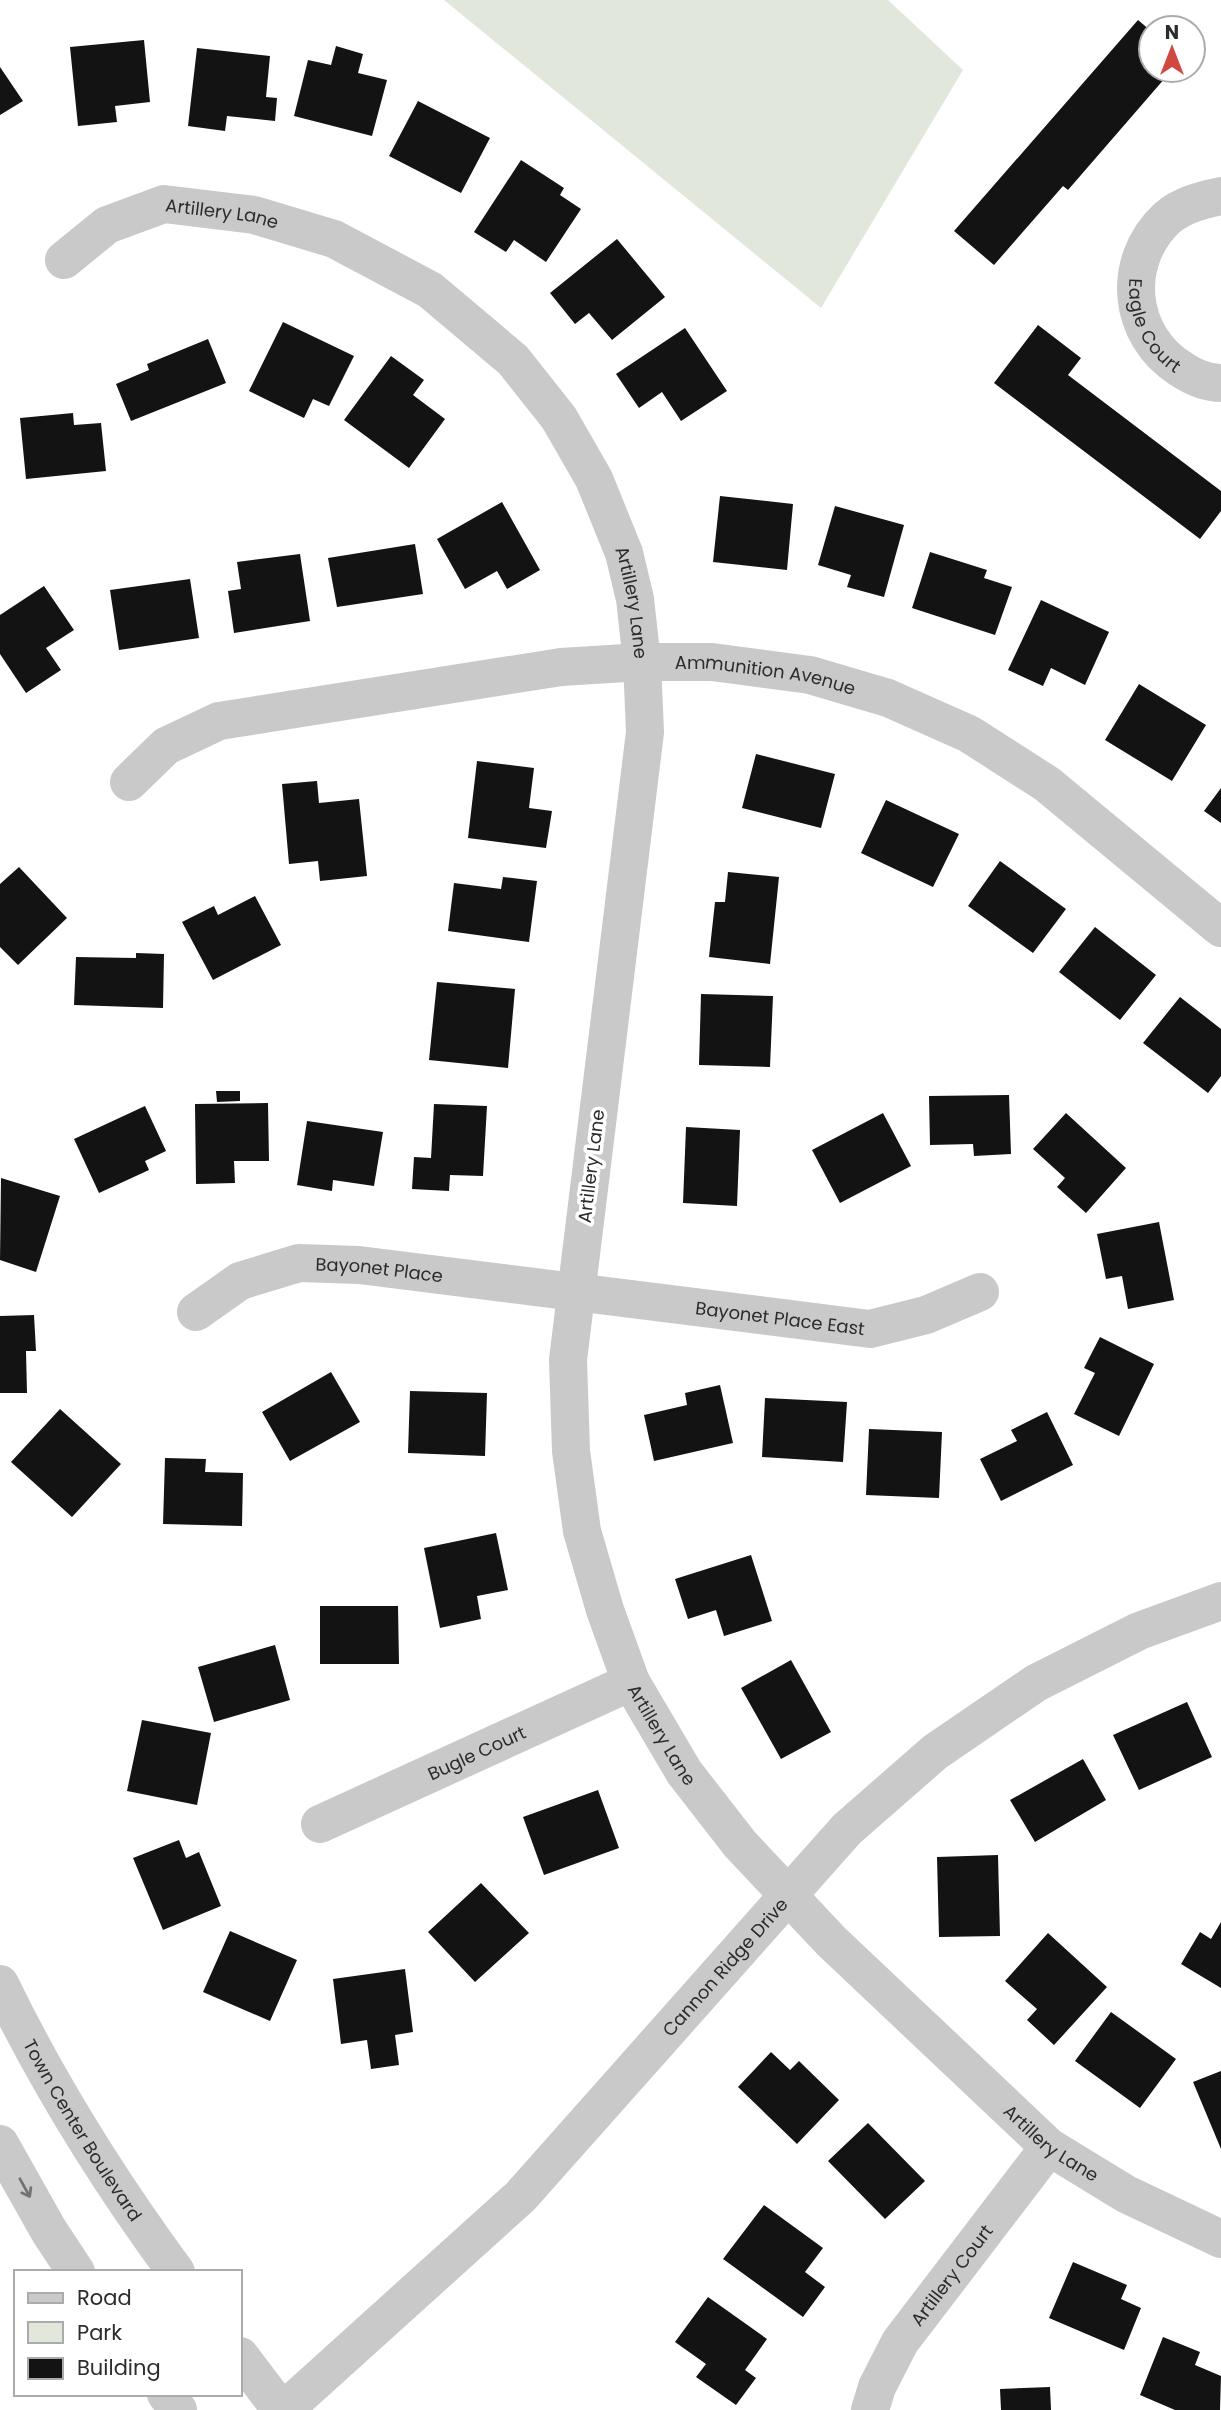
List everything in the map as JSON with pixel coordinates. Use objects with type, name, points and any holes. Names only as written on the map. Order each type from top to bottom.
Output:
[{"type":"street","name":"Eagle Court","points":[[1221,196],[1197,201],[1168,217],[1147,242],[1135,286],[1136,305],[1147,335],[1166,360],[1194,377],[1221,383]]},
{"type":"street","name":"Artillery Lane","points":[[64,260],[107,225],[164,204],[254,215],[334,239],[430,290],[513,360],[559,418],[594,479],[624,553],[635,598],[642,662],[645,732],[568,1360],[571,1451],[582,1531],[605,1610],[631,1682],[684,1772],[740,1844],[831,1941],[1049,2147],[1126,2194],[1221,2239]]},
{"type":"street","name":"Ammunition Avenue","points":[[130,782],[166,746],[219,722],[561,667],[642,662],[712,662],[810,675],[888,698],[969,734],[1047,785],[1221,928]]},
{"type":"street","name":"Bayonet Place","points":[[195,1312],[240,1281],[299,1263],[359,1265],[576,1292]]},
{"type":"street","name":"Bayonet Place East","points":[[576,1292],[870,1329],[926,1315],[980,1292]]},
{"type":"street","name":"Cannon Ridge Drive","points":[[282,2410],[521,2196],[847,1829],[935,1752],[1036,1683],[1139,1631],[1221,1601]]},
{"type":"street","name":"Bugle Court","points":[[320,1824],[631,1682]]},
{"type":"street","name":"Town Center Boulevard","points":[[0,1984],[20,2027],[84,2137],[132,2212],[175,2270]]},
{"type":"street","points":[[0,2144],[49,2231],[75,2270]]},
{"type":"street","name":"Artillery Court","points":[[870,2410],[877,2387],[900,2342],[1049,2147]]},
{"type":"street","points":[[242,2359],[282,2410]]},
{"type":"green space","points":[[444,0],[888,0],[963,70],[821,308]]},
{"type":"building","points":[[1137,21],[1137,84],[1160,84],[1068,190],[1063,186],[994,265],[954,231]]},
{"type":"building","points":[[144,40],[150,102],[115,106],[117,122],[78,126],[70,47]]},
{"type":"building","points":[[336,46],[363,54],[358,73],[387,80],[372,136],[294,116],[308,60],[331,65]]},
{"type":"building","points":[[197,48],[270,56],[266,97],[277,98],[275,121],[227,116],[225,131],[188,126]]},
{"type":"building","points":[[0,67],[23,101],[0,115]]},
{"type":"building","points":[[418,101],[490,138],[461,193],[389,156]]},
{"type":"building","points":[[521,160],[564,188],[560,195],[581,209],[546,262],[514,240],[506,252],[474,232]]},
{"type":"building","points":[[617,239],[665,297],[612,340],[589,313],[575,324],[550,293]]},
{"type":"building","points":[[283,322],[354,356],[329,406],[313,399],[304,418],[249,391]]},
{"type":"building","points":[[1038,325],[1081,358],[1068,375],[1221,491],[1221,511],[1200,539],[994,383]]},
{"type":"building","points":[[685,328],[727,391],[681,421],[662,392],[639,408],[616,374]]},
{"type":"building","points":[[208,339],[226,383],[131,421],[116,384],[149,370],[147,364]]},
{"type":"building","points":[[391,356],[424,380],[413,395],[445,419],[409,468],[344,420]]},
{"type":"building","points":[[73,413],[74,425],[101,423],[106,471],[26,479],[20,418]]},
{"type":"building","points":[[720,496],[793,504],[787,570],[713,562]]},
{"type":"building","points":[[502,502],[540,570],[507,589],[497,571],[465,589],[437,539]]},
{"type":"building","points":[[835,506],[904,525],[884,597],[847,587],[851,575],[818,565]]},
{"type":"building","points":[[415,544],[423,594],[337,607],[328,558]]},
{"type":"building","points":[[930,552],[987,570],[984,578],[1012,587],[995,635],[912,608]]},
{"type":"building","points":[[300,554],[310,621],[234,633],[228,591],[241,589],[237,562]]},
{"type":"building","points":[[190,579],[199,638],[119,650],[110,590]]},
{"type":"building","points":[[44,586],[74,630],[46,648],[61,670],[26,693],[0,654],[0,615]]},
{"type":"building","points":[[1041,600],[1109,632],[1085,685],[1051,668],[1043,686],[1008,670]]},
{"type":"building","points":[[1139,684],[1206,725],[1172,781],[1105,740]]},
{"type":"building","points":[[756,754],[835,774],[821,828],[742,808]]},
{"type":"building","points":[[477,761],[534,768],[529,808],[552,811],[546,848],[468,838]]},
{"type":"building","points":[[317,781],[319,803],[359,799],[367,876],[320,881],[318,861],[289,864],[282,784]]},
{"type":"building","points":[[1221,788],[1221,823],[1204,811]]},
{"type":"building","points":[[886,800],[959,834],[933,887],[861,853]]},
{"type":"building","points":[[1000,861],[1066,909],[1033,953],[968,906]]},
{"type":"building","points":[[19,867],[67,918],[18,965],[0,947],[0,884]]},
{"type":"building","points":[[728,872],[779,877],[770,964],[709,957],[715,902],[725,902]]},
{"type":"building","points":[[503,877],[537,881],[529,942],[448,931],[454,883],[501,889]]},
{"type":"building","points":[[255,896],[281,945],[213,980],[182,922],[214,906],[218,915]]},
{"type":"building","points":[[1095,927],[1156,975],[1120,1020],[1059,972]]},
{"type":"building","points":[[136,953],[164,954],[163,1008],[74,1005],[76,957],[136,958]]},
{"type":"building","points":[[437,982],[515,989],[508,1068],[429,1060]]},
{"type":"building","points":[[701,994],[773,996],[770,1067],[699,1065]]},
{"type":"building","points":[[1180,997],[1221,1029],[1221,1076],[1208,1093],[1143,1043]]},
{"type":"building","points":[[216,1091],[240,1091],[240,1101],[217,1102]]},
{"type":"building","points":[[1009,1095],[1011,1154],[974,1156],[973,1144],[930,1145],[929,1096]]},
{"type":"building","points":[[268,1103],[269,1161],[234,1161],[235,1183],[196,1184],[195,1104]]},
{"type":"building","points":[[434,1104],[487,1106],[483,1176],[450,1175],[449,1191],[412,1189],[414,1157],[431,1158]]},
{"type":"building","points":[[145,1106],[166,1151],[145,1161],[149,1170],[99,1193],[74,1139]]},
{"type":"building","points":[[883,1113],[911,1166],[840,1203],[812,1150]]},
{"type":"building","points":[[1066,1113],[1126,1168],[1086,1213],[1057,1187],[1065,1178],[1033,1149]]},
{"type":"building","points":[[307,1121],[383,1132],[374,1186],[333,1180],[332,1191],[297,1185]]},
{"type":"building","points":[[686,1127],[740,1130],[737,1206],[683,1203]]},
{"type":"building","points":[[1,1178],[60,1196],[36,1272],[0,1260]]},
{"type":"building","points":[[1159,1222],[1174,1300],[1128,1309],[1122,1276],[1106,1279],[1097,1234]]},
{"type":"building","points":[[34,1315],[36,1351],[26,1351],[27,1393],[0,1393],[0,1316]]},
{"type":"building","points":[[1100,1337],[1154,1364],[1119,1436],[1074,1414],[1095,1373],[1084,1368]]},
{"type":"building","points":[[331,1372],[360,1422],[290,1461],[262,1412]]},
{"type":"building","points":[[720,1385],[733,1443],[654,1461],[644,1415],[687,1405],[685,1393]]},
{"type":"building","points":[[410,1391],[487,1393],[485,1456],[408,1453]]},
{"type":"building","points":[[765,1398],[847,1402],[843,1462],[762,1457]]},
{"type":"building","points":[[60,1409],[121,1464],[72,1517],[11,1462]]},
{"type":"building","points":[[1047,1412],[1073,1465],[1001,1501],[980,1459],[1017,1441],[1011,1430]]},
{"type":"building","points":[[869,1429],[942,1432],[939,1498],[866,1495]]},
{"type":"building","points":[[165,1458],[206,1459],[205,1472],[243,1473],[242,1526],[163,1524]]},
{"type":"building","points":[[496,1533],[508,1590],[477,1596],[481,1619],[440,1628],[424,1548]]},
{"type":"building","points":[[751,1555],[772,1621],[724,1636],[716,1610],[688,1619],[675,1579]]},
{"type":"building","points":[[320,1606],[398,1606],[399,1664],[320,1664]]},
{"type":"building","points":[[275,1645],[290,1700],[214,1722],[198,1667]]},
{"type":"building","points":[[791,1660],[831,1732],[781,1759],[741,1688]]},
{"type":"building","points":[[1187,1702],[1212,1757],[1139,1790],[1113,1735]]},
{"type":"building","points":[[142,1720],[211,1733],[197,1805],[127,1791]]},
{"type":"building","points":[[1083,1759],[1106,1800],[1035,1842],[1010,1800]]},
{"type":"building","points":[[598,1790],[619,1848],[544,1875],[523,1817]]},
{"type":"building","points":[[179,1840],[186,1858],[199,1852],[221,1906],[163,1930],[133,1858]]},
{"type":"building","points":[[998,1855],[1000,1936],[939,1937],[937,1857]]},
{"type":"building","points":[[481,1883],[529,1933],[475,1982],[428,1932]]},
{"type":"building","points":[[1221,1922],[1221,1988],[1181,1964],[1200,1932],[1211,1939]]},
{"type":"building","points":[[230,1931],[297,1960],[270,2021],[203,1992]]},
{"type":"building","points":[[1048,1933],[1107,1987],[1054,2045],[1027,2020],[1037,2009],[1005,1981]]},
{"type":"building","points":[[405,1969],[413,2032],[395,2035],[399,2065],[371,2069],[367,2040],[341,2044],[333,1979]]},
{"type":"building","points":[[1111,2012],[1176,2059],[1140,2108],[1075,2061]]},
{"type":"building","points":[[771,2052],[790,2070],[799,2061],[839,2100],[797,2144],[738,2087]]},
{"type":"building","points":[[1221,2071],[1221,2149],[1193,2082]]},
{"type":"building","points":[[868,2123],[925,2181],[885,2219],[828,2161]]},
{"type":"building","points":[[764,2205],[823,2248],[805,2272],[825,2287],[803,2317],[723,2259]]},
{"type":"building","points":[[1073,2262],[1127,2285],[1121,2299],[1141,2308],[1124,2350],[1049,2318]]},
{"type":"building","points":[[708,2297],[767,2339],[745,2370],[756,2378],[736,2405],[696,2377],[706,2364],[675,2342]]},
{"type":"building","points":[[1163,2337],[1200,2352],[1195,2365],[1221,2376],[1220,2410],[1175,2410],[1140,2395]]},
{"type":"building","points":[[1050,2387],[1051,2410],[1001,2410],[1000,2389]]}]
